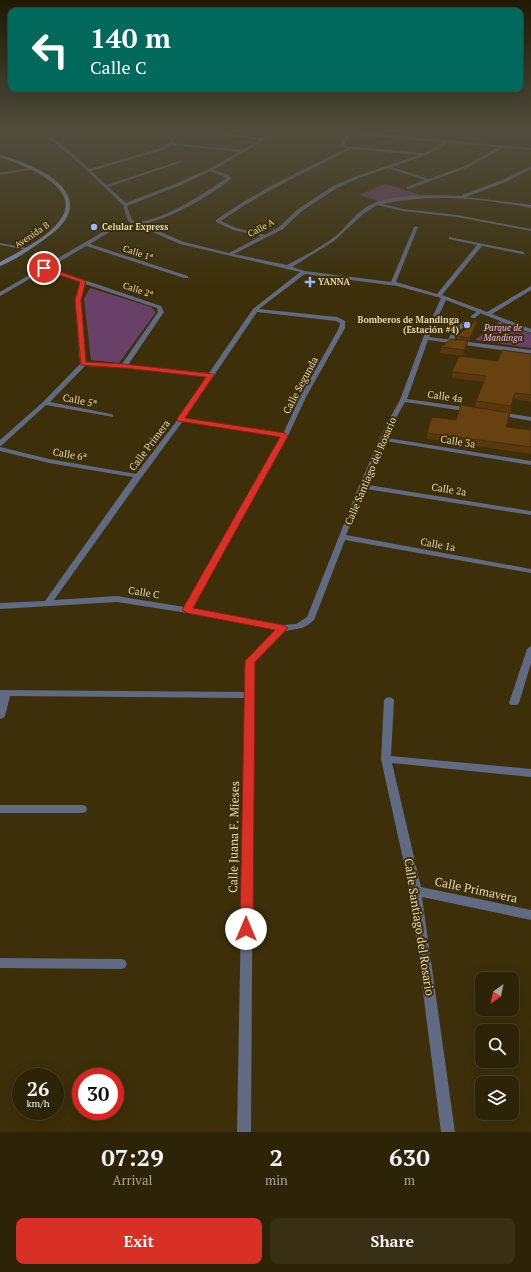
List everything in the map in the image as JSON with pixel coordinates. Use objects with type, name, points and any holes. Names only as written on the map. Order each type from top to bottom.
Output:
[{"type":"main road","name":"Avenida B","points":[[0,264],[27,249],[59,226],[67,213],[68,200],[62,190],[56,184]]},
{"type":"street","points":[[104,184],[126,205],[130,221],[182,243],[229,255],[288,266],[304,272],[393,284],[441,296],[531,331]]},
{"type":"street","points":[[106,186],[113,184]]},
{"type":"street","points":[[126,205],[179,184]]},
{"type":"street","points":[[0,294],[115,227],[148,222],[170,215],[221,184]]},
{"type":"street","points":[[265,236],[232,228],[218,221],[239,206],[279,184]]},
{"type":"street","name":"Calle A","points":[[229,255],[281,228],[300,210],[342,184]]},
{"type":"street","points":[[409,188],[419,184]]},
{"type":"street","points":[[461,197],[496,184]]},
{"type":"street","points":[[288,266],[309,256],[338,236],[350,222],[364,210],[376,204],[427,196],[461,197],[529,206],[531,202]]},
{"type":"street","points":[[376,204],[403,210],[457,216],[531,230]]},
{"type":"street","points":[[393,284],[416,227]]},
{"type":"street","points":[[451,238],[522,253]]},
{"type":"street","points":[[0,244],[27,249]]},
{"type":"street","name":"Calle 1ª","points":[[86,244],[186,276]]},
{"type":"street","name":"Calle Santiago del Rosario","points":[[283,628],[295,628],[305,624],[311,618],[363,486],[389,425],[403,400],[441,296],[480,245]]},
{"type":"street","name":"Calle 2ª","points":[[44,268],[156,306],[161,310],[124,366]]},
{"type":"street","name":"Calle Primera","points":[[48,603],[138,476],[181,419],[255,310],[261,303],[304,272]]},
{"type":"street","points":[[83,281],[78,300],[83,364]]},
{"type":"street","points":[[486,314],[531,288]]},
{"type":"street","name":"Calle Segunda","points":[[187,610],[285,436],[303,397],[342,328],[343,322],[337,319],[255,310]]},
{"type":"street","points":[[473,317],[480,311]]},
{"type":"street","points":[[451,341],[454,332],[466,322]]},
{"type":"street","points":[[426,338],[531,352]]},
{"type":"street","points":[[0,444],[45,403],[83,364],[124,366],[210,375]]},
{"type":"street","name":"Calle 4a","points":[[403,400],[478,411]]},
{"type":"street","name":"Calle 5ª","points":[[45,403],[111,416]]},
{"type":"street","points":[[494,413],[531,419]]},
{"type":"street","points":[[181,419],[285,436]]},
{"type":"street","name":"Calle 3a","points":[[383,439],[531,463]]},
{"type":"street","name":"Calle 6ª","points":[[0,449],[49,461],[138,476]]},
{"type":"street","name":"Calle 2a","points":[[363,486],[531,513]]},
{"type":"street","name":"Calle 1a","points":[[342,537],[531,571]]},
{"type":"street","name":"Calle C","points":[[0,606],[117,599],[187,610],[283,628]]},
{"type":"street","name":"Calle Juana F. Mieses","points":[[244,1132],[250,661],[283,628]]},
{"type":"street","points":[[514,703],[531,649]]},
{"type":"street","points":[[0,716],[3,694],[249,695]]},
{"type":"street","name":"Calle Santiago del Rosario","points":[[389,700],[386,759],[416,891],[448,1132]]},
{"type":"street","points":[[386,759],[531,774]]},
{"type":"street","points":[[0,809],[82,809]]},
{"type":"street","name":"Calle Primavera","points":[[416,891],[531,915]]},
{"type":"street","points":[[0,962],[121,964]]},
{"type":"green space","points":[[385,184],[421,195],[379,201],[359,195]]},
{"type":"green space","points":[[90,288],[151,307],[156,312],[119,363],[91,360],[84,299]]},
{"type":"green space","name":"Parque de Mandinga","points":[[500,321],[531,334],[531,348],[475,340]]},
{"type":"building","points":[[478,319],[470,338],[457,336]]},
{"type":"building","points":[[451,339],[468,341],[464,350],[441,347]]},
{"type":"building","points":[[502,350],[531,354],[531,395],[515,393],[511,406],[476,401],[486,376],[452,372],[459,356],[498,361]]},
{"type":"building","points":[[461,405],[510,413],[506,427],[531,430],[531,447],[427,433],[432,417],[456,420]]},
{"type":"place","name":"Celular Express","points":[[94,227]]},
{"type":"place","name":"YANNA","points":[[310,282]]},
{"type":"place","name":"Bomberos de Mandinga (Estación #4)","points":[[467,325]]},
{"type":"route","points":[[44,268],[83,281],[78,300],[83,364],[124,366],[210,375],[181,419],[285,436],[187,610],[283,628],[250,661],[246,929]]}]
